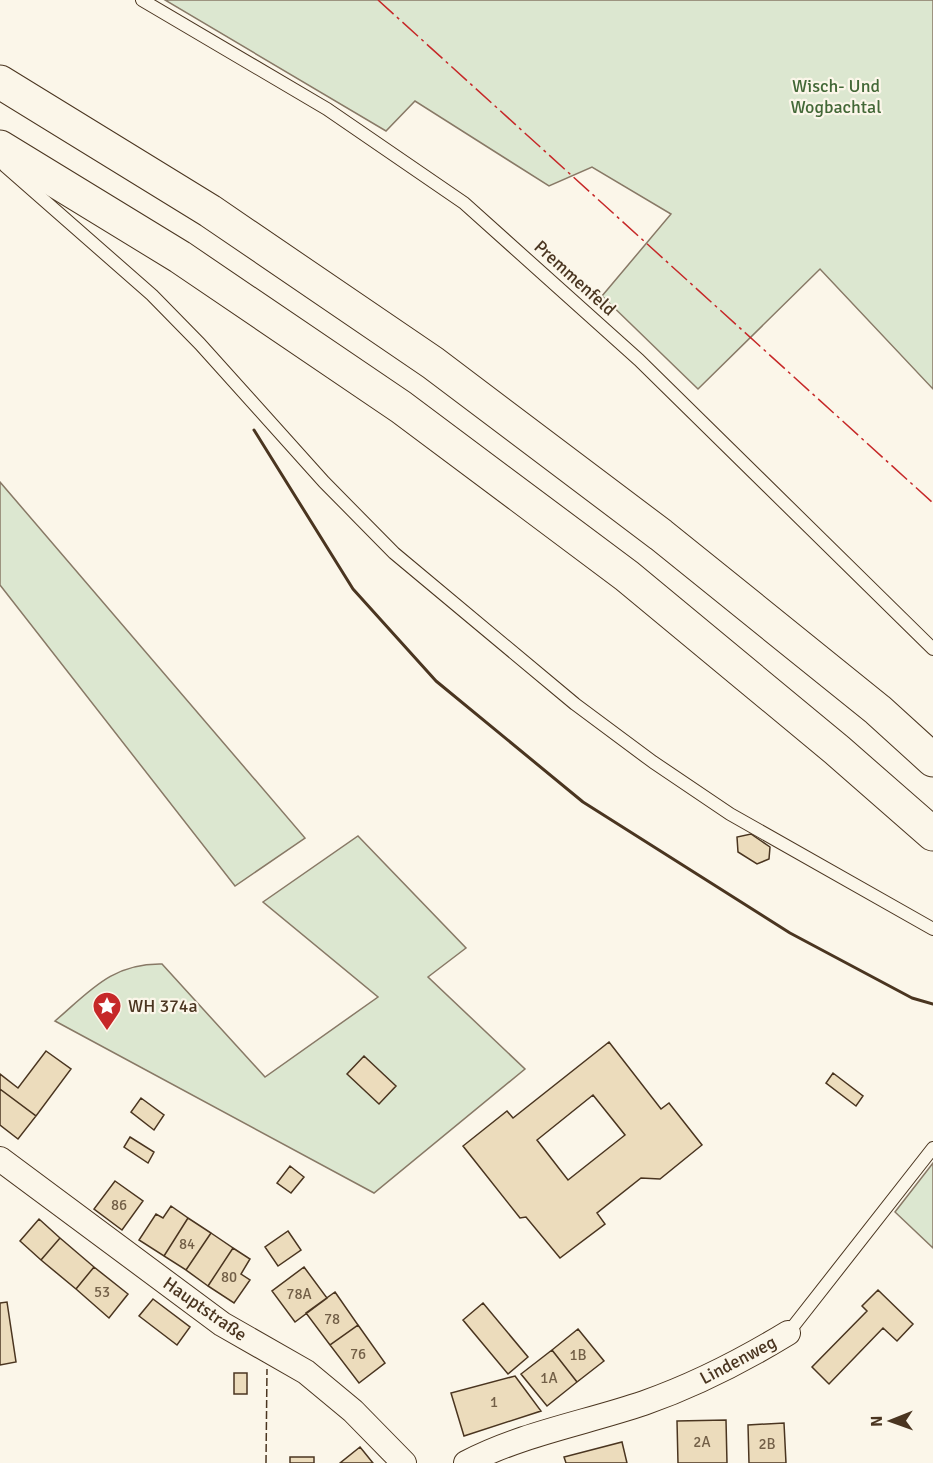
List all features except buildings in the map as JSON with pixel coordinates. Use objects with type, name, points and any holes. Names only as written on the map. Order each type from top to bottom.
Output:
[{"type":"highway","points":[[0,82],[210,211],[433,363],[661,535],[878,710],[933,760]]},
{"type":"highway","points":[[0,147],[180,257],[401,407],[627,576],[837,750],[933,834]]},
{"type":"street","name":"Hauptstraße","points":[[0,1159],[222,1324],[306,1372],[353,1412],[404,1463]]},
{"type":"street","name":"Lindenweg","points":[[466,1463],[508,1445],[669,1394],[737,1363],[788,1333]]},
{"type":"lane","name":"Premmenfeld","points":[[142,0],[327,109],[464,203],[639,360],[933,649]]},
{"type":"lane","points":[[0,162],[152,296],[200,344],[324,482],[394,553],[575,704],[653,762],[730,814],[933,929]]},
{"type":"lane","name":"Lindenweg","points":[[788,1333],[933,1148]]},
{"type":"green space","name":"Wisch- Und Wogbachtal","points":[[165,0],[933,0],[933,389],[820,269],[698,389],[602,296],[671,214],[592,167],[549,186],[415,101],[386,131]]},
{"type":"green space","points":[[0,482],[305,838],[235,886],[0,585]]},
{"type":"green space","points":[[358,836],[466,948],[428,977],[525,1069],[374,1193],[55,1021],[91,990],[115,974],[129,968],[162,964],[265,1077],[378,997],[263,902]]},
{"type":"green space","points":[[933,1163],[933,1248],[895,1212]]},
{"type":"fence","points":[[266,1463],[267,1369]]},
{"type":"wall","points":[[254,430],[353,589],[436,681],[583,802],[790,933],[912,998],[933,1004]]},
{"type":"power","points":[[378,0],[933,503]]},
{"type":"place","name":"WH 374a","points":[[107,1032]]}]
